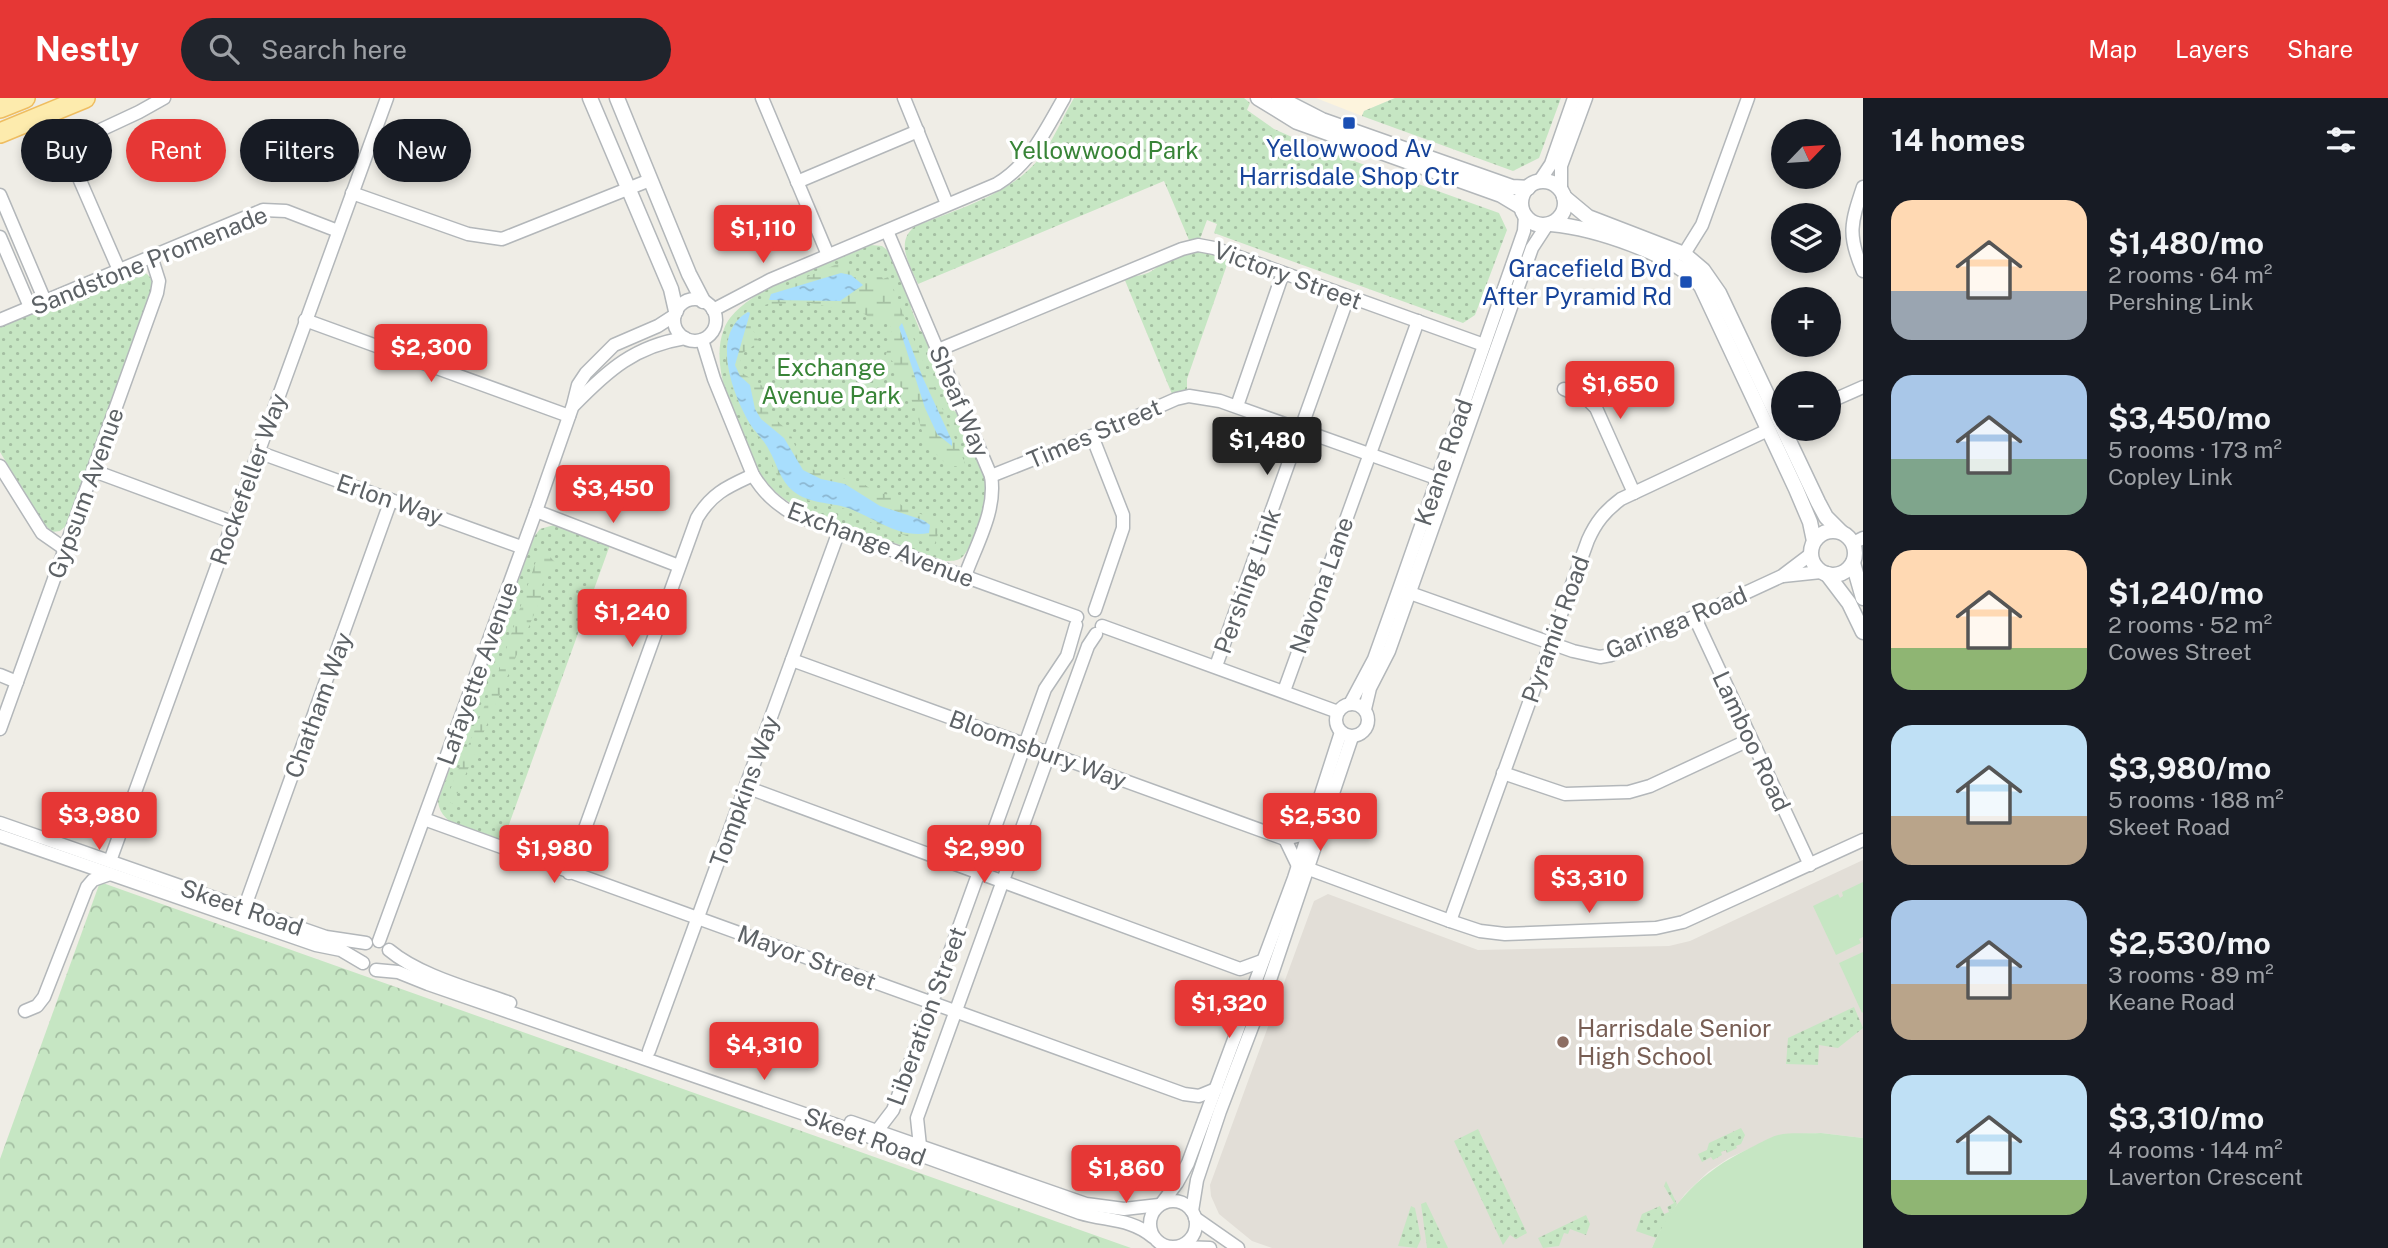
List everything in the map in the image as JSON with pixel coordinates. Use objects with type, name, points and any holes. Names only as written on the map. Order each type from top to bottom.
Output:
[{"type":"main road","points":[[0,108],[25,98]]},
{"type":"main road","points":[[0,133],[85,98]]},
{"type":"street","points":[[119,270],[72,162],[71,148],[79,140],[164,98]]},
{"type":"street","name":"Rockefeller Way","points":[[110,867],[232,522],[387,98]]},
{"type":"street","points":[[590,98],[671,289],[676,328],[685,338],[702,340],[714,329],[716,317],[689,274],[617,98]]},
{"type":"street","points":[[762,98],[828,255]]},
{"type":"street","points":[[904,98],[947,204]]},
{"type":"street","points":[[675,313],[687,301],[708,305],[997,184],[1013,174],[1026,160],[1064,98]]},
{"type":"street","points":[[1258,98],[1297,122],[1501,195],[1537,225],[1576,227],[1667,259],[1701,286],[1771,413]]},
{"type":"street","points":[[1279,98],[1322,120],[1511,187],[1553,184],[1588,217],[1684,254],[1703,270],[1715,286],[1771,410]]},
{"type":"street","name":"Keane Road","points":[[1574,98],[1551,164],[1522,196],[1524,230],[1374,659],[1350,704],[1338,712],[1336,722],[1347,735],[1359,735],[1366,729],[1369,719],[1365,709],[1370,688],[1389,651],[1532,248],[1549,225],[1563,212],[1561,166],[1586,98]]},
{"type":"street","points":[[1684,254],[1702,225],[1748,98]]},
{"type":"street","points":[[797,183],[918,131]]},
{"type":"street","points":[[352,192],[468,234],[502,239],[650,180]]},
{"type":"street","points":[[1863,187],[1850,229],[1851,241],[1863,271]]},
{"type":"street","points":[[0,195],[45,301]]},
{"type":"street","name":"Sandstone Promenade","points":[[0,320],[263,210],[286,211],[338,231]]},
{"type":"street","name":"Sheaf Way","points":[[887,230],[991,476],[993,491],[988,515],[965,576]]},
{"type":"street","points":[[0,237],[30,307]]},
{"type":"street","name":"Victory Street","points":[[938,350],[1193,245],[1214,248],[1484,345]]},
{"type":"street","name":"Gypsum Avenue","points":[[0,729],[158,293],[159,281],[151,256]]},
{"type":"street","points":[[1237,406],[1283,273]]},
{"type":"street","name":"Pershing Link","points":[[1216,666],[1348,297]]},
{"type":"street","name":"Lafayette Avenue","points":[[384,946],[424,819],[536,511],[578,385],[614,345],[658,326],[675,313]]},
{"type":"street","points":[[305,320],[571,411]]},
{"type":"street","name":"Navona Lane","points":[[1284,691],[1418,321]]},
{"type":"street","name":"Lafayette Avenue","points":[[571,411],[602,375],[620,362],[685,338]]},
{"type":"street","name":"Exchange Avenue","points":[[702,340],[714,379],[753,475],[769,497],[784,508],[838,531],[965,576],[1077,621]]},
{"type":"street","points":[[1841,397],[1863,387]]},
{"type":"street","points":[[1564,389],[1587,399],[1596,408],[1634,493]]},
{"type":"street","name":"Times Street","points":[[991,476],[1165,403],[1183,397],[1204,397],[1237,406],[1436,478]]},
{"type":"street","name":"Pyramid Road","points":[[1450,921],[1597,521],[1606,510],[1634,493],[1771,429]]},
{"type":"street","points":[[1091,436],[1123,515],[1123,528],[1095,610]]},
{"type":"street","points":[[1784,441],[1802,486],[1810,522],[1812,561],[1849,603],[1863,632]]},
{"type":"street","name":"Erlon Way","points":[[258,452],[522,547]]},
{"type":"street","points":[[0,466],[42,533],[65,549]]},
{"type":"street","points":[[94,471],[232,522]]},
{"type":"street","points":[[569,873],[697,518],[707,500],[753,475]]},
{"type":"street","points":[[1802,486],[1826,517],[1842,532],[1858,541],[1853,563],[1842,573],[1824,573]]},
{"type":"street","name":"Chatham Way","points":[[244,909],[391,500]]},
{"type":"street","points":[[536,511],[679,566]]},
{"type":"street","name":"Tompkins Way","points":[[649,1051],[838,531]]},
{"type":"street","points":[[1812,547],[1828,531],[1842,532]]},
{"type":"street","name":"Garinga Road","points":[[1410,593],[1588,656],[1600,657],[1611,655],[1695,618],[1783,576],[1812,547]]},
{"type":"street","points":[[1853,563],[1863,598]]},
{"type":"street","name":"Garinga Road","points":[[1783,576],[1824,573]]},
{"type":"street","points":[[1099,630],[1102,618],[1095,610],[1085,609],[1077,621],[1080,632],[1085,635],[1099,630],[1216,666],[1338,712]]},
{"type":"street","name":"Lamboo Road","points":[[1695,618],[1810,865]]},
{"type":"street","name":"Liberation Street","points":[[877,1131],[894,1110],[1024,745],[1045,689],[1067,656],[1077,621]]},
{"type":"street","name":"Liberation Street","points":[[920,1146],[916,1121],[1088,646],[1099,630]]},
{"type":"street","name":"Bloomsbury Way","points":[[792,660],[1285,839]]},
{"type":"street","points":[[0,675],[17,682]]},
{"type":"street","points":[[1350,704],[1365,709]]},
{"type":"street","name":"Keane Road","points":[[1160,1204],[1177,1183],[1188,1163],[1262,961],[1303,867],[1309,833],[1347,735]]},
{"type":"street","name":"Keane Road","points":[[1194,1214],[1197,1180],[1269,980],[1347,735]]},
{"type":"street","points":[[1503,773],[1565,794],[1629,792],[1650,786],[1751,739]]},
{"type":"street","points":[[746,787],[1240,969],[1252,991]]},
{"type":"street","name":"Mayor Street","points":[[424,819],[1190,1096]]},
{"type":"street","name":"Skeet Road","points":[[0,823],[316,945],[341,950],[362,963]]},
{"type":"street","points":[[1309,833],[1285,839],[1303,867],[1480,931],[1505,934],[1664,927],[1683,922],[1863,840]]},
{"type":"street","name":"Skeet Road","points":[[0,836],[76,862],[110,867],[326,937],[366,943]]},
{"type":"street","points":[[76,862],[82,888],[78,909]]},
{"type":"street","points":[[25,1011],[37,1006],[44,997],[78,909],[93,880],[110,867]]},
{"type":"street","points":[[372,940],[384,946],[388,961],[383,967],[376,970],[362,963],[360,953],[366,943],[372,940]]},
{"type":"street","name":"Skeet Road","points":[[384,946],[402,960],[426,972],[534,1012],[1086,1204],[1124,1209],[1160,1204]]},
{"type":"street","points":[[1240,969],[1262,961]]},
{"type":"street","name":"Skeet Road","points":[[376,970],[410,975],[428,984],[671,1067],[1080,1213],[1098,1219],[1134,1224],[1153,1237]]},
{"type":"street","points":[[1202,1125],[1198,1109],[1190,1096],[1216,1089]]},
{"type":"street","points":[[1210,1248],[1171,1248],[1162,1245],[1153,1237],[1150,1217],[1160,1204],[1168,1201],[1182,1202],[1238,1248]]},
{"type":"street","points":[[1180,1247],[1194,1236],[1194,1214]]},
{"type":"shaded area","points":[[1316,98],[1395,98],[1364,111],[1362,116]]},
{"type":"shaded area","name":"Harrisdale Senior High School","points":[[1863,860],[1863,1138],[1821,1133],[1779,1135],[1729,1158],[1708,1172],[1685,1194],[1661,1227],[1652,1248],[1272,1248],[1252,1241],[1219,1214],[1211,1196],[1210,1185],[1314,901],[1328,894],[1478,950],[1669,946],[1690,941]]},
{"type":"green space","name":"Yellowwood Park","points":[[1074,98],[1244,98],[1250,103],[1247,110],[1274,129],[1312,146],[1499,213],[1507,230],[1475,315],[1463,323],[1214,233],[1217,224],[1207,220],[1200,239],[1189,240],[1164,181],[918,284],[906,254],[905,240],[908,233],[914,227],[997,192],[1026,172],[1048,146]]},
{"type":"green space","points":[[1395,98],[1561,98],[1539,158],[1513,171],[1362,116],[1364,111]]},
{"type":"green space","name":"Exchange Avenue Park","points":[[871,245],[882,246],[890,252],[912,302],[911,308],[920,331],[926,334],[930,343],[928,349],[937,371],[943,374],[946,382],[944,389],[954,411],[960,414],[963,421],[961,429],[986,477],[987,492],[979,524],[966,553],[956,560],[945,561],[807,512],[785,500],[758,470],[723,382],[720,346],[724,329],[736,311],[767,289]]},
{"type":"green space","points":[[1203,250],[1229,259],[1187,379],[1187,391],[1172,394],[1124,278],[1148,273],[1172,256]]},
{"type":"green space","points":[[842,262],[867,280],[878,269],[883,279],[888,277],[967,468],[947,465],[926,444],[914,405],[906,391],[898,385],[893,362],[886,355],[892,328],[889,324],[889,311],[878,323],[858,310],[810,303],[768,304],[756,308],[755,305],[767,294]]},
{"type":"green space","points":[[133,270],[147,274],[153,288],[67,525],[60,531],[52,532],[43,523],[0,452],[0,326]]},
{"type":"green space","points":[[747,311],[752,312],[748,320],[759,342],[741,354],[739,371],[767,389],[763,401],[765,409],[790,433],[800,458],[808,467],[820,473],[861,482],[875,492],[889,495],[905,508],[942,522],[934,546],[874,524],[845,509],[802,499],[780,483],[766,449],[733,396],[726,367],[727,338],[732,327]]},
{"type":"green space","points":[[554,525],[610,545],[503,841],[454,824],[446,818],[438,801],[534,537],[540,529]]},
{"type":"green space","points":[[546,553],[555,562],[542,585],[544,591],[453,804],[447,797],[498,673],[538,555]]},
{"type":"green space","points":[[100,882],[1131,1248],[0,1248],[0,1159]]},
{"type":"green space","points":[[1863,882],[1863,937],[1859,939],[1861,943],[1836,955],[1813,906],[1838,894],[1840,898],[1843,896],[1842,892]]},
{"type":"green space","points":[[1863,952],[1863,1012],[1862,1013],[1839,963]]},
{"type":"green space","points":[[1854,1007],[1863,1028],[1838,1048],[1819,1045],[1818,1065],[1786,1064],[1788,1038]]},
{"type":"green space","points":[[1741,1128],[1745,1135],[1737,1148],[1727,1153],[1726,1150],[1721,1152],[1722,1155],[1713,1160],[1711,1157],[1702,1162],[1698,1154],[1707,1150],[1709,1143]]},
{"type":"green space","points":[[1478,1129],[1527,1233],[1516,1239],[1510,1235],[1503,1245],[1454,1141]]},
{"type":"green space","points":[[1821,1133],[1863,1138],[1863,1248],[1652,1248],[1679,1202],[1717,1167],[1774,1136]]},
{"type":"green space","points":[[1666,1181],[1677,1204],[1656,1238],[1636,1231],[1642,1214],[1660,1206],[1664,1214],[1669,1212],[1667,1207],[1674,1203],[1664,1186]]},
{"type":"green space","points":[[1426,1202],[1448,1248],[1427,1248],[1421,1204]]},
{"type":"green space","points":[[1411,1206],[1415,1208],[1421,1239],[1417,1248],[1398,1246]]},
{"type":"green space","points":[[1586,1215],[1590,1224],[1586,1235],[1570,1229],[1568,1234],[1564,1233],[1559,1246],[1543,1248],[1538,1238]]},
{"type":"water","points":[[841,273],[851,275],[863,285],[840,301],[769,300],[771,294]]},
{"type":"water","points":[[750,313],[735,365],[740,376],[750,385],[755,409],[761,419],[784,438],[803,470],[821,479],[845,484],[880,506],[923,520],[930,525],[929,533],[897,530],[848,508],[813,501],[789,487],[767,446],[743,412],[728,365],[729,335],[736,322]]},
{"type":"water","points":[[902,323],[952,446],[937,434],[925,408],[899,327]]},
{"type":"place","name":"Yellowwood Av Harrisdale Shop Ctr","points":[[1349,123]]},
{"type":"place","name":"Gracefield Bvd After Pyramid Rd","points":[[1686,282]]},
{"type":"place","name":"Harrisdale Senior High School","points":[[1563,1042]]}]
